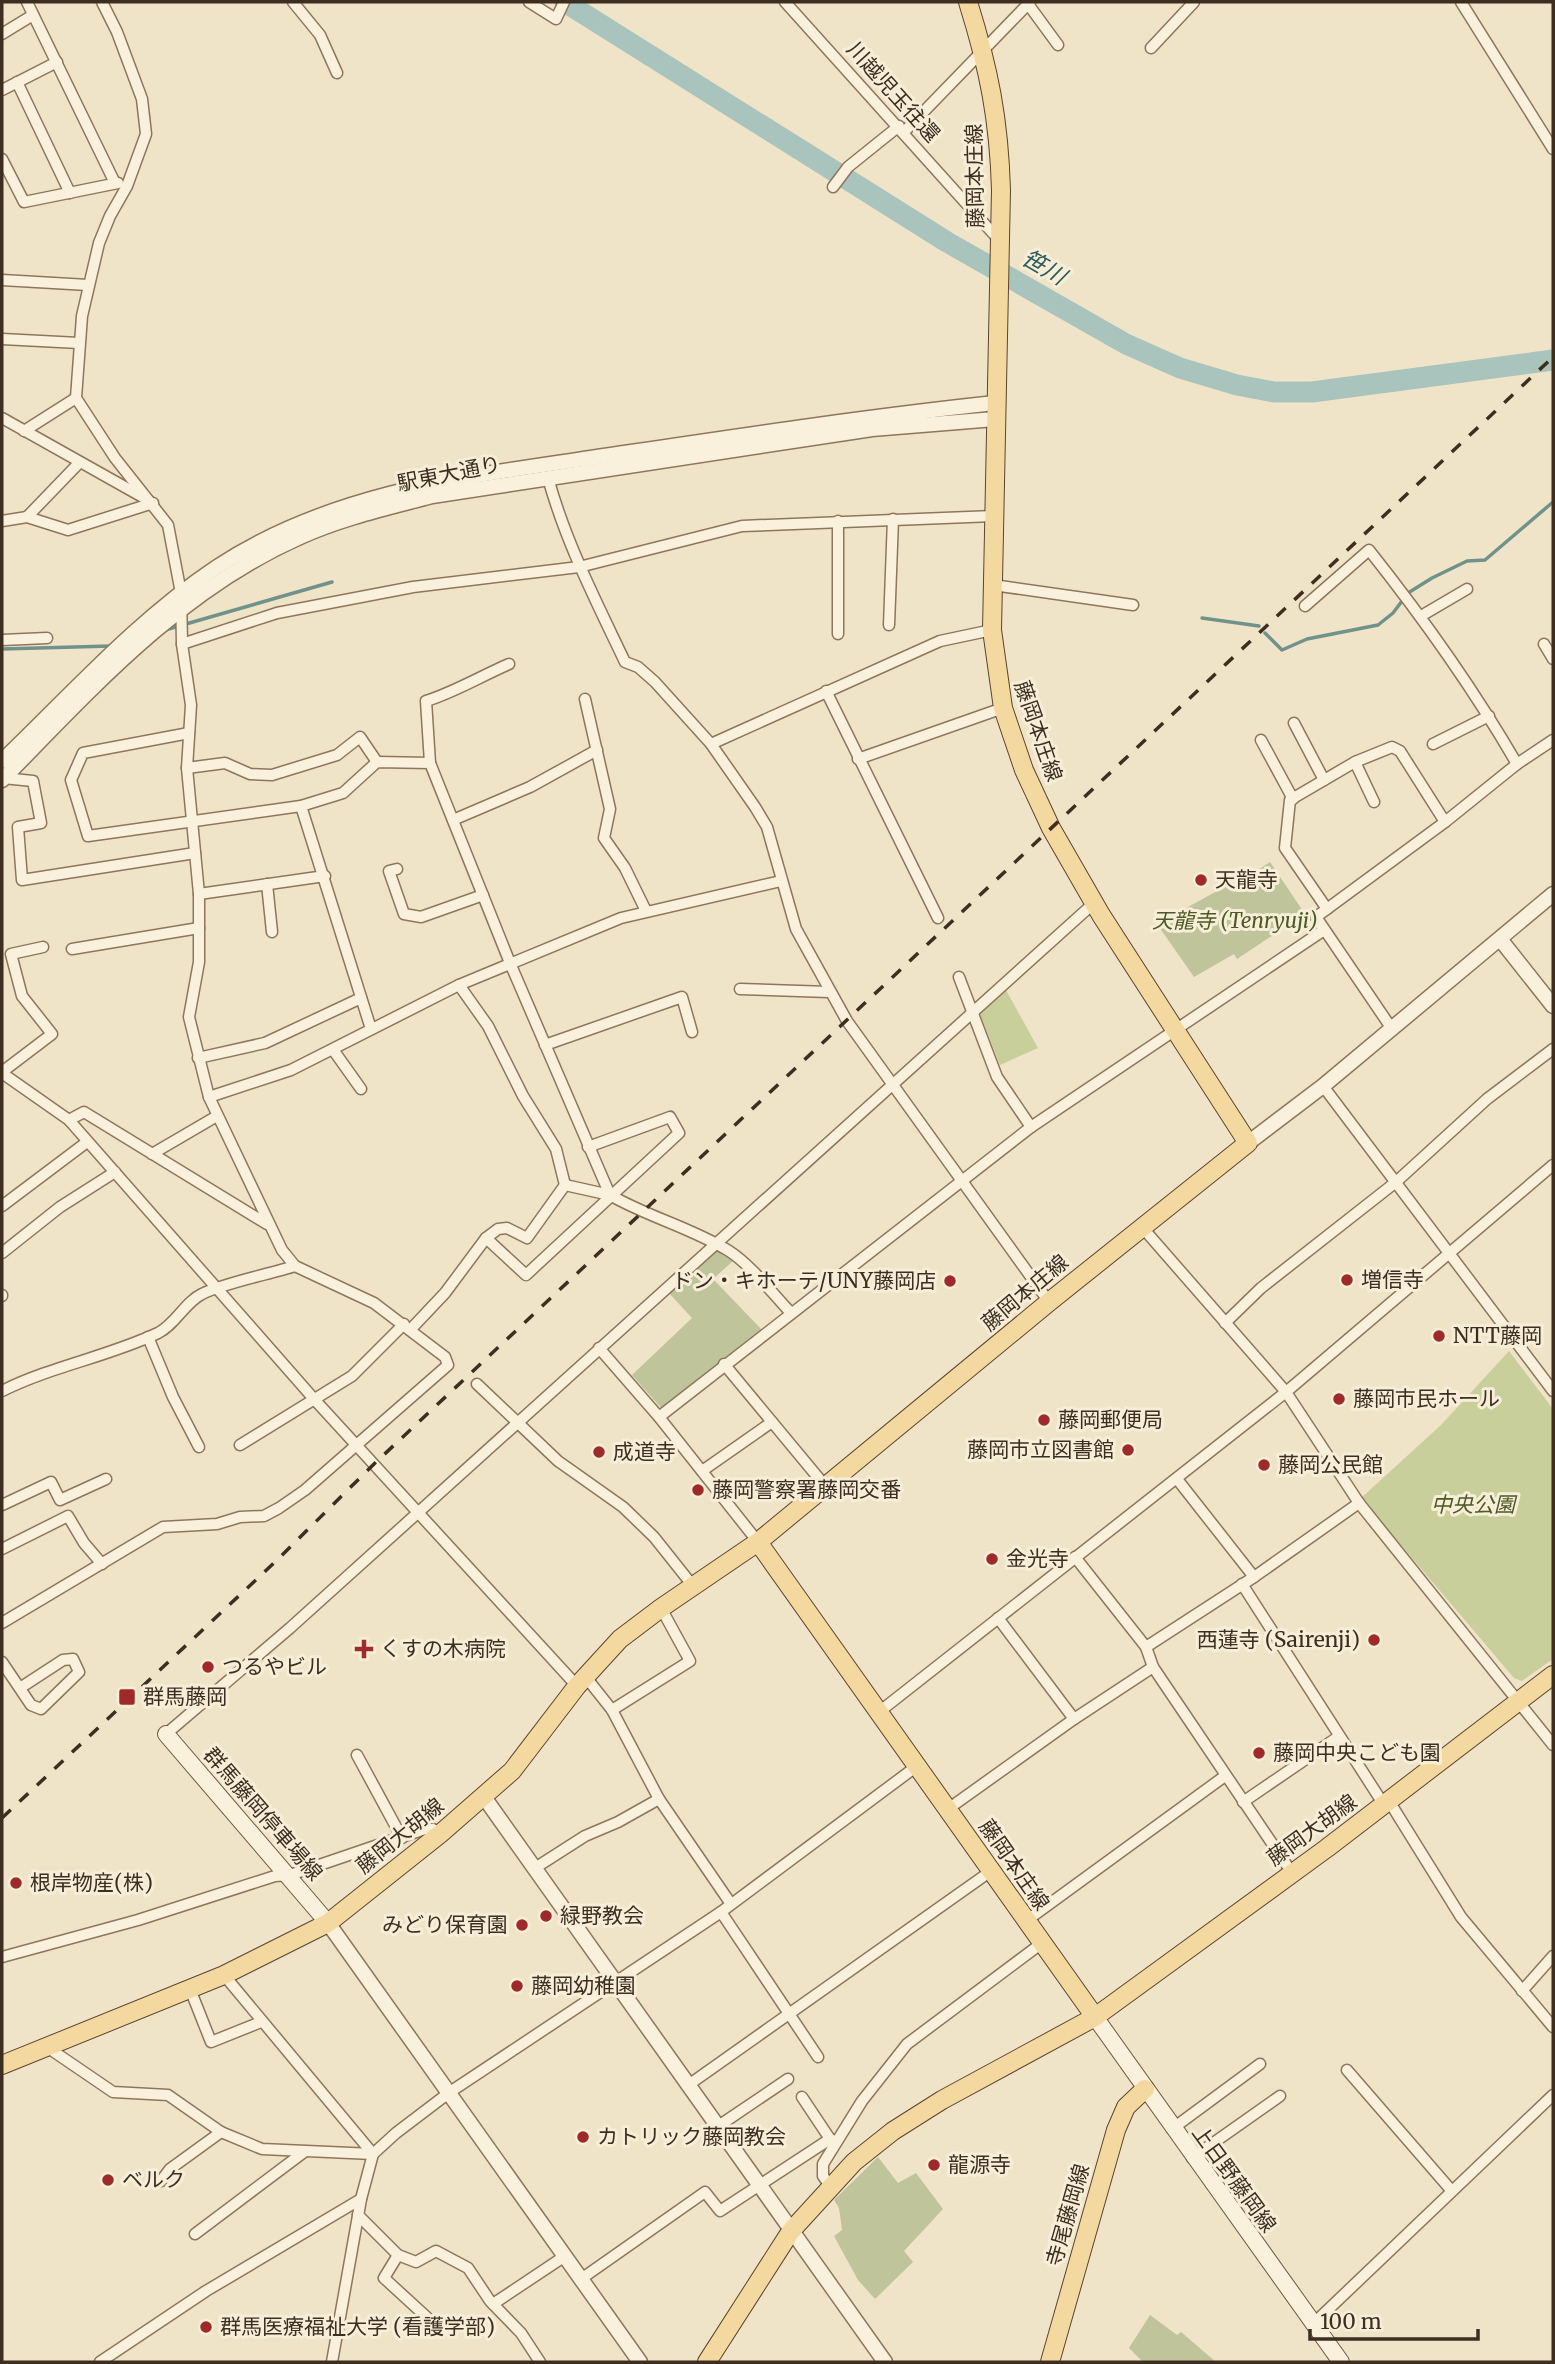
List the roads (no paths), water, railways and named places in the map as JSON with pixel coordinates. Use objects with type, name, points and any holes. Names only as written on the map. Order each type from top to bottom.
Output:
[{"type":"main road","name":"藤岡本庄線","points":[[968,2],[984,52],[999,138],[992,630],[1003,708],[1033,791],[1094,903],[1248,1143],[1049,1302],[758,1542],[1095,2017]]},
{"type":"main road","name":"藤岡大胡線","points":[[2,2066],[224,1975],[328,1923],[484,1797],[526,1755],[581,1681],[620,1639],[758,1542]]},
{"type":"main road","name":"藤岡大胡線","points":[[1095,2017],[1386,1803],[1553,1675]]},
{"type":"main road","name":"群馬藤岡停車場線","points":[[166,1734],[290,1875],[328,1923]]},
{"type":"main road","name":"上日野藤岡線","points":[[1095,2017],[1192,2158],[1341,2362]]},
{"type":"main road","points":[[707,2362],[791,2231],[854,2162],[912,2119],[1095,2017]]},
{"type":"main road","name":"寺尾藤岡線","points":[[1050,2362],[1116,2130],[1126,2107],[1145,2089]]},
{"type":"street","points":[[27,2],[114,181],[127,187]]},
{"type":"street","points":[[2,1622],[163,1527],[216,1524],[240,1517],[264,1516],[305,1490],[449,1366],[444,1357],[407,1327],[348,1289],[295,1266],[282,1250],[269,1225],[217,1116],[198,1058],[190,1017],[199,962],[199,894],[187,768],[191,705],[182,644],[181,593],[168,524],[115,458],[76,398],[79,343],[89,285],[110,216],[127,187],[144,146],[145,111],[117,32],[102,2]]},
{"type":"street","points":[[293,2],[320,35],[337,73]]},
{"type":"street","points":[[530,2],[556,19],[564,2]]},
{"type":"street","name":"川越児玉往還","points":[[786,2],[902,129],[999,248]]},
{"type":"street","points":[[1151,47],[1194,2]]},
{"type":"street","points":[[1461,2],[1553,149]]},
{"type":"street","points":[[833,187],[848,167],[902,129],[984,52],[1029,3],[1058,45]]},
{"type":"street","points":[[2,34],[33,15]]},
{"type":"street","points":[[2,90],[57,62]]},
{"type":"street","points":[[17,82],[70,193]]},
{"type":"street","points":[[2,159],[24,202],[114,181]]},
{"type":"street","points":[[2,280],[89,285]]},
{"type":"street","points":[[2,339],[79,343]]},
{"type":"street","points":[[24,431],[76,398]]},
{"type":"street","name":"駅東大通り","points":[[2,779],[129,652],[181,609],[226,577],[300,537],[363,514],[432,496],[995,411]]},
{"type":"street","name":"駅東大通り","points":[[2,761],[121,642],[181,593],[219,566],[294,525],[359,501],[429,484],[870,416],[995,411]]},
{"type":"street","points":[[2,418],[153,503]]},
{"type":"street","points":[[27,517],[79,463]]},
{"type":"street","points":[[548,478],[560,522],[625,662],[638,667],[655,682],[711,744],[767,827],[796,929],[829,992],[893,1086],[1049,1302]]},
{"type":"street","points":[[2,522],[27,517],[68,530],[153,503]]},
{"type":"street","points":[[182,644],[277,613],[413,587],[579,567],[742,526],[994,516]]},
{"type":"street","points":[[889,625],[893,519]]},
{"type":"street","points":[[838,521],[838,634]]},
{"type":"street","points":[[1305,606],[1368,550],[1421,616],[1489,716],[1517,764]]},
{"type":"street","points":[[993,585],[1133,605]]},
{"type":"street","points":[[1421,616],[1467,589]]},
{"type":"street","points":[[711,744],[940,640],[992,630]]},
{"type":"street","points":[[2,640],[47,638]]},
{"type":"street","points":[[1544,644],[1553,659]]},
{"type":"street","points":[[509,664],[460,685],[451,693],[426,701],[429,763],[510,963],[610,1195]]},
{"type":"street","points":[[827,691],[938,918]]},
{"type":"street","points":[[585,699],[610,809],[604,838],[625,868],[646,911]]},
{"type":"street","points":[[858,759],[1003,708]]},
{"type":"street","points":[[1433,744],[1489,716]]},
{"type":"street","points":[[1294,723],[1324,780]]},
{"type":"street","points":[[189,733],[83,752],[71,780],[88,836],[301,806],[343,793],[377,762],[429,763]]},
{"type":"street","points":[[187,768],[225,763],[250,774],[272,775],[337,755],[359,737],[377,762]]},
{"type":"street","points":[[1261,740],[1293,799]]},
{"type":"street","points":[[1392,1029],[1316,917],[1445,822],[1517,764],[1553,740]]},
{"type":"street","points":[[1327,909],[1285,848],[1287,813],[1293,799],[1354,762],[1392,747],[1400,751],[1445,822]]},
{"type":"street","points":[[453,820],[530,786],[597,750]]},
{"type":"street","points":[[1354,762],[1374,802]]},
{"type":"street","points":[[2,779],[33,781],[41,823],[18,827],[22,880],[195,853]]},
{"type":"street","points":[[301,806],[371,1029]]},
{"type":"street","points":[[397,869],[389,871],[404,914],[421,917],[483,895]]},
{"type":"street","points":[[199,894],[324,876]]},
{"type":"street","points":[[209,1097],[291,1070],[334,1051],[371,1029],[459,985],[621,918],[781,881]]},
{"type":"street","points":[[267,884],[272,933]]},
{"type":"street","points":[[1248,1143],[1323,1087],[1553,894]]},
{"type":"street","points":[[166,1734],[290,1628],[712,1244],[893,1086],[1094,903]]},
{"type":"street","points":[[72,949],[199,928]]},
{"type":"street","points":[[659,1417],[1031,1127],[1173,1029],[1325,930]]},
{"type":"street","points":[[1500,939],[1553,1006]]},
{"type":"street","points":[[43,947],[11,954],[22,996],[52,1034],[2,1073],[69,1120],[416,1512],[612,1710],[659,1798],[731,1904]]},
{"type":"street","points":[[959,977],[997,1077],[1031,1127]]},
{"type":"street","points":[[240,1445],[352,1376],[445,1293],[486,1238],[498,1229],[507,1228],[527,1238],[565,1185],[556,1149],[523,1096],[488,1026],[459,985]]},
{"type":"street","points":[[740,989],[829,992]]},
{"type":"street","points":[[545,1045],[682,997],[692,1032]]},
{"type":"street","points":[[198,1058],[265,1043],[361,998]]},
{"type":"street","points":[[1225,1323],[1261,1288],[1396,1182],[1487,1099],[1553,1049]]},
{"type":"street","points":[[334,1051],[361,1088]]},
{"type":"street","points":[[1323,1087],[1553,1391]]},
{"type":"street","points":[[69,1120],[84,1112],[269,1225]]},
{"type":"street","points":[[152,1154],[217,1116]]},
{"type":"street","points":[[486,1238],[526,1275],[679,1133],[670,1117],[588,1147]]},
{"type":"street","points":[[2,1206],[87,1142]]},
{"type":"street","points":[[879,1712],[1286,1392],[1553,1165]]},
{"type":"street","points":[[2,1253],[60,1207],[115,1172]]},
{"type":"street","points":[[565,1185],[610,1195],[642,1213],[677,1226],[729,1252],[791,1313]]},
{"type":"street","points":[[1142,1227],[1286,1392],[1359,1503],[1553,1745]]},
{"type":"street","points":[[2,1391],[37,1374],[103,1355],[148,1337],[168,1327],[201,1294],[295,1266]]},
{"type":"street","points":[[148,1337],[173,1397],[199,1447]]},
{"type":"street","points":[[599,1348],[659,1417],[758,1542]]},
{"type":"street","points":[[724,1364],[826,1487]]},
{"type":"street","points":[[477,1384],[558,1461],[623,1507],[654,1537],[693,1586]]},
{"type":"street","points":[[702,1471],[772,1422]]},
{"type":"street","points":[[60,1500],[106,1479]]},
{"type":"street","points":[[1177,1479],[1254,1577]]},
{"type":"street","points":[[2,1505],[51,1482],[84,1543],[102,1564]]},
{"type":"street","points":[[1146,1647],[1254,1577],[1359,1503]]},
{"type":"street","points":[[2,1549],[68,1516]]},
{"type":"street","points":[[1075,1557],[1146,1647],[1153,1667],[1292,1873]]},
{"type":"street","points":[[1242,1584],[1338,1737],[1386,1803],[1461,1917],[1553,2027]]},
{"type":"street","points":[[612,1710],[690,1661],[661,1608]]},
{"type":"street","points":[[998,1618],[1074,1718]]},
{"type":"street","points":[[2,1662],[20,1688],[32,1705],[41,1709],[79,1672],[79,1666],[74,1659],[63,1660],[20,1688]]},
{"type":"street","points":[[948,1809],[1074,1718],[1153,1667]]},
{"type":"street","points":[[1242,1802],[1338,1737]]},
{"type":"street","points":[[357,1755],[402,1838]]},
{"type":"street","points":[[332,2362],[361,2199],[373,2154],[450,2092],[721,1912],[917,1766]]},
{"type":"street","points":[[1026,1921],[1225,1776]]},
{"type":"street","points":[[484,1797],[885,2362]]},
{"type":"street","points":[[534,1868],[585,1836],[618,1822],[659,1798]]},
{"type":"street","points":[[2,1957],[138,1920],[275,1876],[290,1875],[425,1829],[433,1829],[440,1834]]},
{"type":"street","points":[[687,2086],[991,1871]]},
{"type":"street","points":[[721,1912],[818,2057]]},
{"type":"street","points":[[328,1923],[640,2362]]},
{"type":"street","points":[[830,2186],[823,2176],[823,2164],[833,2141],[906,2044],[1042,1943]]},
{"type":"street","points":[[1522,1991],[1553,1956]]},
{"type":"street","points":[[224,1975],[373,2154]]},
{"type":"street","points":[[190,1989],[211,2042],[261,2022]]},
{"type":"street","points":[[47,2047],[113,2092],[168,2095],[221,2132],[262,2149],[373,2154]]},
{"type":"street","points":[[1172,2129],[1260,2064]]},
{"type":"street","points":[[1347,2070],[1451,2190]]},
{"type":"street","points":[[717,2127],[788,2079]]},
{"type":"street","points":[[1313,2324],[1553,2095]]},
{"type":"street","points":[[802,2096],[833,2141]]},
{"type":"street","points":[[1192,2158],[1280,2096]]},
{"type":"street","points":[[161,2181],[170,2169],[221,2132]]},
{"type":"street","points":[[581,2279],[705,2192],[720,2211],[757,2185],[833,2141]]},
{"type":"street","points":[[195,2234],[304,2152]]},
{"type":"street","points":[[100,2362],[206,2291],[361,2199]]},
{"type":"street","points":[[358,2215],[398,2255],[416,2262],[436,2250],[468,2268],[493,2304],[521,2333],[540,2362]]},
{"type":"street","points":[[398,2255],[384,2278],[432,2322]]},
{"type":"street","points":[[493,2304],[565,2256]]},
{"type":"waterway","name":"笹川","points":[[565,2],[947,242],[1126,344],[1180,368],[1237,385],[1274,392],[1312,392],[1553,360]]},
{"type":"waterway","points":[[1265,633],[1282,650],[1307,639],[1378,625],[1393,613],[1408,593],[1467,561],[1485,560],[1553,502]]},
{"type":"waterway","points":[[165,630],[332,582]]},
{"type":"waterway","points":[[1202,618],[1259,626]]},
{"type":"waterway","points":[[2,649],[111,646]]},
{"type":"railway","points":[[2,1818],[275,1562],[374,1464],[1553,357]]},
{"type":"place","name":"天龍寺","points":[[1201,880]]},
{"type":"place","name":"増信寺","points":[[1347,1280]]},
{"type":"place","name":"ドン・キホーテ/UNY藤岡店","points":[[950,1281]]},
{"type":"place","name":"NTT藤岡","points":[[1439,1336]]},
{"type":"place","name":"藤岡市民ホール","points":[[1339,1399]]},
{"type":"place","name":"藤岡郵便局","points":[[1044,1420]]},
{"type":"place","name":"藤岡市立図書館","points":[[1128,1450]]},
{"type":"place","name":"成道寺","points":[[599,1452]]},
{"type":"place","name":"藤岡公民館","points":[[1264,1465]]},
{"type":"place","name":"藤岡警察署藤岡交番","points":[[698,1490]]},
{"type":"place","name":"金光寺","points":[[992,1559]]},
{"type":"place","name":"西蓮寺 (Sairenji)","points":[[1374,1640]]},
{"type":"place","name":"くすの木病院","points":[[364,1649]]},
{"type":"place","name":"つるやビル","points":[[208,1667]]},
{"type":"place","name":"群馬藤岡","points":[[127,1697]]},
{"type":"place","name":"藤岡中央こども園","points":[[1259,1753]]},
{"type":"place","name":"根岸物産(株)","points":[[16,1883]]},
{"type":"place","name":"緑野教会","points":[[546,1916]]},
{"type":"place","name":"みどり保育園","points":[[522,1925]]},
{"type":"place","name":"藤岡幼稚園","points":[[517,1986]]},
{"type":"place","name":"カトリック藤岡教会","points":[[583,2137]]},
{"type":"place","name":"龍源寺","points":[[934,2165]]},
{"type":"place","name":"ベルク","points":[[108,2180]]},
{"type":"place","name":"群馬医療福祉大学 (看護学部)","points":[[206,2327]]},
{"type":"park label","name":"天龍寺 (Tenryuji)","points":[[1235,921]]},
{"type":"park label","name":"中央公園","points":[[1473,1505]]}]
